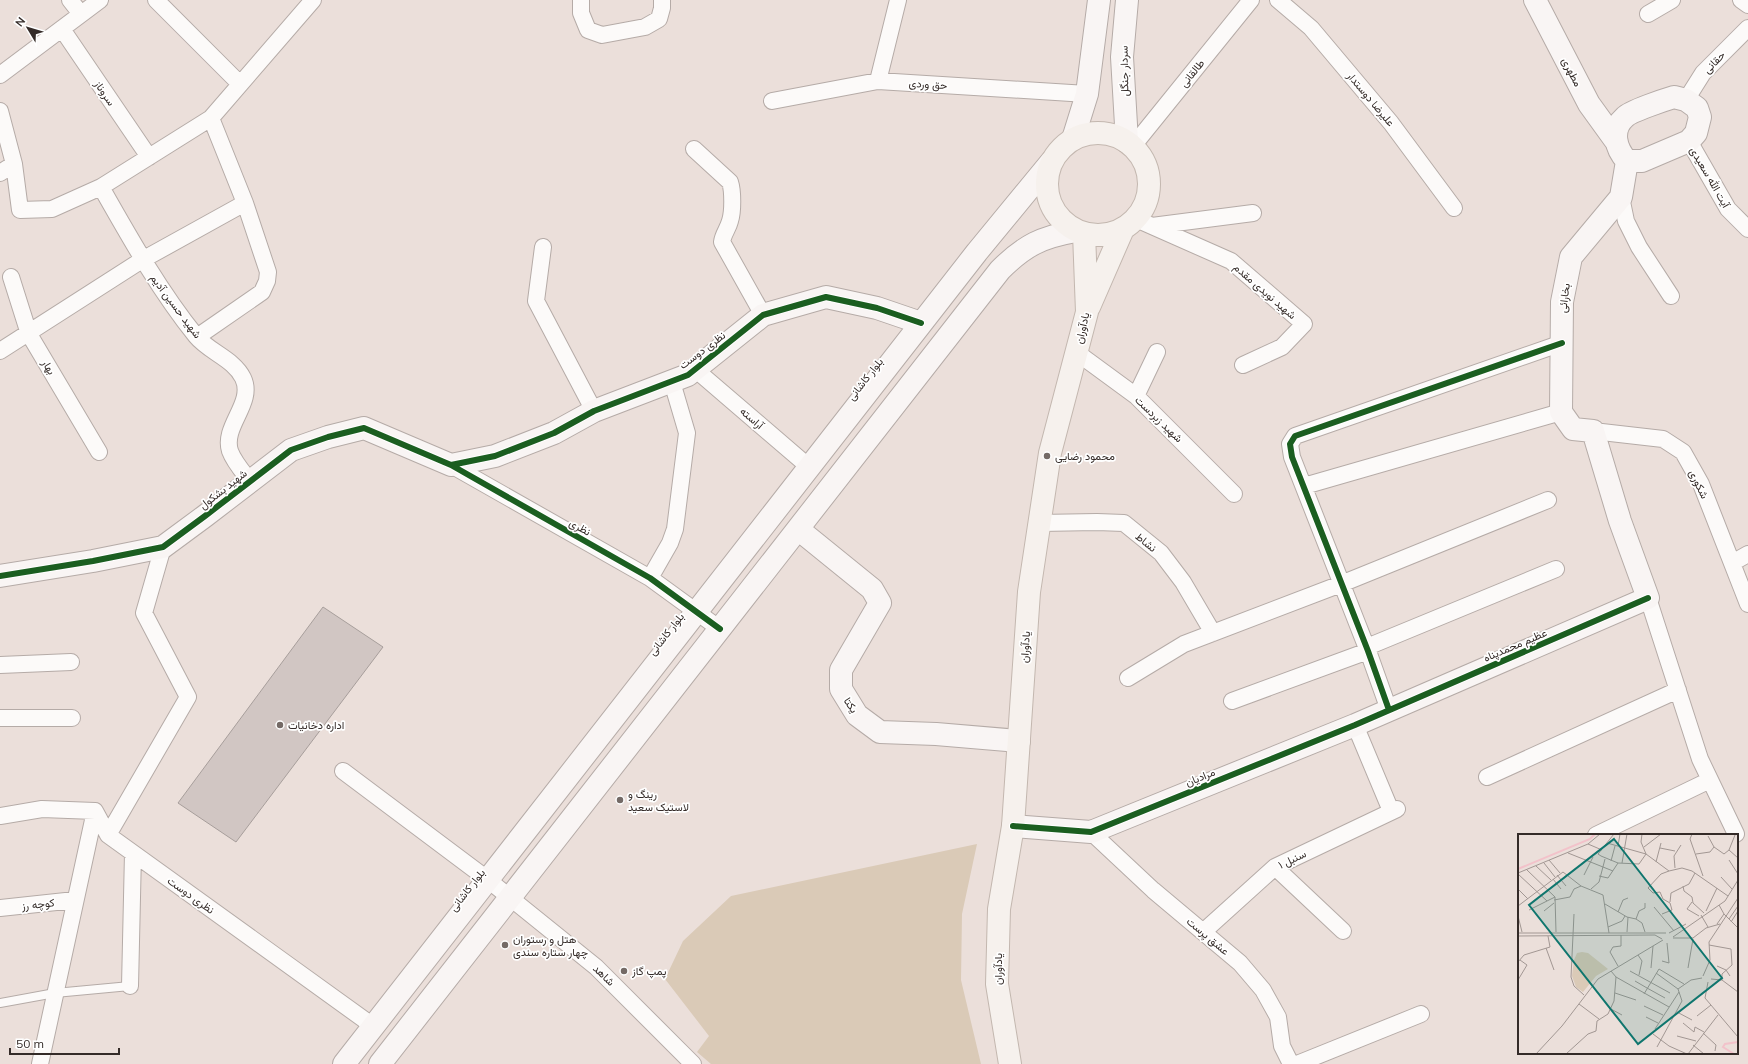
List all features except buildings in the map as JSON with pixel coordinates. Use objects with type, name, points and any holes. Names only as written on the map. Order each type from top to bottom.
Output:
[{"type":"main road","points":[[1086,312],[1136,224],[1149,190],[1148,174],[1143,159],[1130,144],[1120,137],[1104,133],[1088,134],[1073,139],[1060,149],[1051,162],[1047,178],[1047,194],[1053,209],[1063,222],[1080,232],[1092,235],[1108,234],[1136,224]]},
{"type":"main road","name":"یادآوران","points":[[1010,1064],[997,984],[999,909],[1013,826],[1029,592],[1050,453],[1086,312],[1080,232]]},
{"type":"street","points":[[70,0],[82,14]]},
{"type":"street","points":[[0,74],[100,0]]},
{"type":"street","points":[[156,0],[240,84]]},
{"type":"street","points":[[0,111],[14,164],[20,210],[52,209],[101,187],[211,118],[313,0]]},
{"type":"street","points":[[581,0],[581,13],[588,30],[602,35],[645,27],[659,19],[662,8],[662,0]]},
{"type":"street","points":[[878,81],[898,0]]},
{"type":"street","points":[[1073,139],[1087,94],[1099,0]]},
{"type":"street","name":"سردار جنگل","points":[[1127,0],[1122,57],[1130,144]]},
{"type":"street","name":"طالقانی","points":[[1130,144],[1250,0]]},
{"type":"street","name":"علیرضا دوستدار","points":[[1278,0],[1316,34],[1391,123],[1454,208]]},
{"type":"street","name":"مطهری","points":[[1535,0],[1589,104],[1615,140],[1619,153],[1627,161]]},
{"type":"street","points":[[1648,14],[1672,0]]},
{"type":"street","points":[[1741,0],[1748,5]]},
{"type":"street","name":"حقانی","points":[[1686,100],[1703,73],[1748,28]]},
{"type":"street","name":"سروناز","points":[[62,29],[149,157]]},
{"type":"street","name":"حق وردی","points":[[772,101],[878,81],[1087,94]]},
{"type":"street","points":[[1615,140],[1618,127],[1625,117],[1674,96],[1686,100],[1697,108],[1700,117],[1696,133],[1689,141],[1642,161],[1627,161],[1621,197],[1626,221],[1639,247],[1671,296]]},
{"type":"street","points":[[197,337],[262,292],[267,281],[268,272],[245,202],[211,118]]},
{"type":"street","name":"آیت الله سعیدی","points":[[1689,141],[1728,209],[1748,229]]},
{"type":"street","points":[[694,149],[730,182],[732,189],[730,221],[722,236],[722,242],[763,315]]},
{"type":"street","name":"بلوار کاشانی","points":[[344,1064],[921,323],[1051,162]]},
{"type":"street","points":[[0,173],[14,164]]},
{"type":"street","name":"شهید حسین آدیم","points":[[101,187],[142,260],[197,337],[232,365],[243,377],[247,391],[229,438],[230,450],[250,481]]},
{"type":"street","name":"بخارائی","points":[[1561,412],[1562,302],[1571,257],[1621,197]]},
{"type":"street","points":[[0,351],[29,334],[142,260],[245,202]]},
{"type":"street","points":[[1136,224],[1254,213]]},
{"type":"street","name":"شهید نویدی مقدم","points":[[1136,224],[1231,261],[1304,324],[1282,347],[1243,366]]},
{"type":"street","points":[[380,1064],[1000,270],[1016,254],[1035,242],[1055,234],[1080,232]]},
{"type":"street","points":[[543,247],[536,302],[594,411]]},
{"type":"street","name":"بهار","points":[[11,277],[29,334],[99,452]]},
{"type":"street","name":"نظری دوست","points":[[450,465],[495,456],[554,433],[594,411],[688,375],[763,315],[826,297],[877,308],[921,323]]},
{"type":"street","points":[[1389,710],[1368,649],[1292,457],[1290,444],[1295,436],[1562,343]]},
{"type":"street","name":"شهید زبردست","points":[[1076,352],[1136,396],[1234,494]]},
{"type":"street","points":[[1136,396],[1157,352]]},
{"type":"street","name":"آراسته","points":[[696,370],[809,467]]},
{"type":"street","points":[[650,578],[670,543],[675,529],[687,433],[672,382]]},
{"type":"street","points":[[1304,486],[1561,412],[1573,430],[1593,431],[1620,521],[1648,598],[1700,759],[1736,834]]},
{"type":"street","name":"شهید بشکول","points":[[0,576],[93,561],[163,547],[290,450],[328,437],[364,428],[450,465]]},
{"type":"street","name":"شکوری","points":[[1593,431],[1663,439],[1683,452],[1701,484],[1748,604]]},
{"type":"street","name":"نظری","points":[[450,465],[650,578],[720,629]]},
{"type":"street","points":[[1128,678],[1184,644],[1341,584],[1548,500]]},
{"type":"street","name":"نشاط","points":[[1040,523],[1124,523],[1161,553],[1183,582],[1213,633]]},
{"type":"street","name":"یکتا","points":[[798,529],[872,589],[880,603],[841,670],[841,689],[857,715],[880,732],[936,734],[1019,741]]},
{"type":"street","points":[[108,835],[188,697],[144,613],[163,547]]},
{"type":"street","points":[[1732,563],[1748,554]]},
{"type":"street","points":[[1232,701],[1368,649],[1556,569]]},
{"type":"street","name":"عظیم محمدپناه","points":[[1389,710],[1648,598]]},
{"type":"street","points":[[0,665],[71,662]]},
{"type":"street","points":[[1487,777],[1678,690]]},
{"type":"street","name":"مرادیان","points":[[1013,826],[1091,832],[1389,710]]},
{"type":"street","points":[[0,718],[72,718]]},
{"type":"street","name":"سنبل ۱","points":[[1203,932],[1275,867],[1394,810],[1355,725]]},
{"type":"street","name":"شاهد","points":[[343,771],[487,879],[596,967],[693,1064]]},
{"type":"street","points":[[1598,834],[1710,780]]},
{"type":"street","points":[[0,816],[42,809],[95,811],[40,1064]]},
{"type":"street","name":"نظری دوست","points":[[95,811],[108,835],[373,1026]]},
{"type":"street","name":"عشق پرست","points":[[1091,832],[1153,890],[1240,963],[1263,990],[1278,1017],[1282,1046],[1291,1064]]},
{"type":"street","points":[[130,986],[133,853]]},
{"type":"street","points":[[1275,867],[1343,931]]},
{"type":"street","name":"کوچه رز","points":[[0,908],[75,900]]},
{"type":"street","points":[[1297,1064],[1421,1014]]},
{"type":"lane","points":[[0,1003],[55,994],[130,986]]},
{"type":"shaded area","points":[[977,844],[962,914],[961,980],[981,1064],[711,1064],[697,1052],[709,1036],[665,979],[683,941],[731,896]]},
{"type":"cycle path","points":[[451,465],[495,456],[554,433],[594,411],[688,375],[763,315],[826,297],[877,308],[921,323]]},
{"type":"cycle path","points":[[1389,710],[1368,651],[1292,457],[1290,444],[1295,436],[1562,343]]},
{"type":"cycle path","points":[[0,576],[93,561],[163,547],[291,450],[328,437],[364,428],[451,465],[650,578],[720,629]]},
{"type":"cycle path","points":[[1013,826],[1091,832],[1355,725],[1648,598]]},
{"type":"place","name":"محمود رضایی","points":[[1047,456]]},
{"type":"place","name":"اداره دخانیات","points":[[280,725]]},
{"type":"place","name":"رینگ و لاستیک سعید","points":[[620,800]]},
{"type":"place","name":"هتل و رستوران چهار ستاره سندی","points":[[505,945]]},
{"type":"place","name":"پمپ گاز","points":[[624,971]]}]
